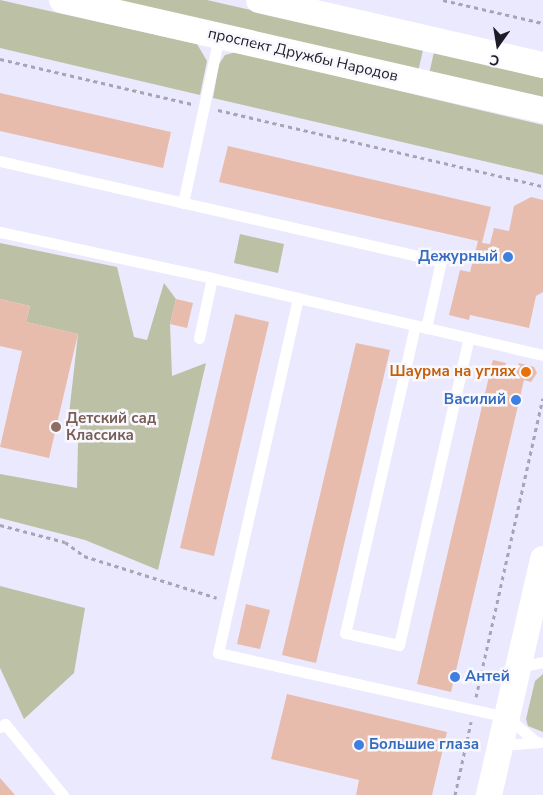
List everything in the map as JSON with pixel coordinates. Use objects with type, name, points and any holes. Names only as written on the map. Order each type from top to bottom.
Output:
[{"type":"street","name":"проспект Дружбы Народов","points":[[62,0],[543,110]]},
{"type":"street","points":[[260,0],[543,65]]},
{"type":"street","points":[[489,795],[507,717],[531,664],[543,559]]},
{"type":"lane","points":[[183,203],[219,36]]},
{"type":"lane","points":[[0,161],[441,261],[420,327],[345,633],[399,645],[469,338]]},
{"type":"lane","points":[[0,232],[212,278],[543,355]]},
{"type":"lane","points":[[198,338],[212,278]]},
{"type":"lane","points":[[298,298],[218,652],[507,717],[539,742]]},
{"type":"lane","points":[[0,727],[4,724],[63,795]]},
{"type":"lane","points":[[500,746],[539,742]]},
{"type":"path","points":[[443,0],[543,23]]},
{"type":"path","points":[[0,59],[543,186]]},
{"type":"path","points":[[455,795],[543,398]]},
{"type":"path","points":[[0,525],[65,542],[84,556],[230,602]]},
{"type":"green space","points":[[0,0],[197,44],[207,61],[200,95],[0,48]]},
{"type":"green space","points":[[107,0],[207,0],[423,50],[418,72]]},
{"type":"green space","points":[[236,52],[543,125],[543,175],[213,98],[219,64],[225,55]]},
{"type":"green space","points":[[434,52],[543,78],[543,101],[429,74]]},
{"type":"green space","points":[[240,234],[284,244],[278,273],[234,263]]},
{"type":"green space","points":[[0,243],[117,267],[134,337],[147,340],[164,283],[176,299],[170,324],[172,376],[206,363],[158,570],[85,540],[0,518],[0,474],[77,488],[78,443],[67,432],[78,334],[26,322],[30,306],[0,299]]},
{"type":"green space","points":[[0,586],[85,608],[74,673],[24,719],[0,668]]},
{"type":"green space","points":[[543,674],[543,732],[528,726],[526,719],[535,681]]},
{"type":"building","points":[[0,93],[171,132],[163,168],[0,131]]},
{"type":"building","points":[[228,146],[491,207],[482,243],[490,244],[494,228],[509,231],[514,206],[531,197],[543,200],[543,292],[536,296],[529,328],[470,315],[469,320],[449,315],[460,270],[470,272],[478,241],[219,182]]},
{"type":"building","points":[[0,299],[30,306],[26,322],[78,334],[49,458],[0,447],[22,351],[0,346]]},
{"type":"building","points":[[176,299],[193,303],[187,328],[170,324]]},
{"type":"building","points":[[235,314],[269,322],[214,556],[180,548]]},
{"type":"building","points":[[356,343],[390,350],[316,663],[282,655]]},
{"type":"building","points":[[493,360],[506,363],[503,373],[490,370]]},
{"type":"building","points":[[519,363],[534,367],[537,373],[531,382],[524,380],[451,692],[417,684],[490,372],[515,378]]},
{"type":"building","points":[[246,604],[270,610],[260,649],[237,644]]},
{"type":"building","name":"Большие глаза","points":[[287,694],[447,732],[432,795],[356,795],[359,780],[271,759]]},
{"type":"building","points":[[0,778],[15,795],[0,795]]},
{"type":"place","name":"Дежурный","points":[[508,257]]},
{"type":"place","name":"Шаурма на углях","points":[[526,372]]},
{"type":"place","name":"Василий","points":[[516,400]]},
{"type":"place","name":"Детский сад Классика","points":[[56,427]]},
{"type":"place","name":"Антей","points":[[455,677]]},
{"type":"place","name":"Большие глаза","points":[[359,745]]}]
